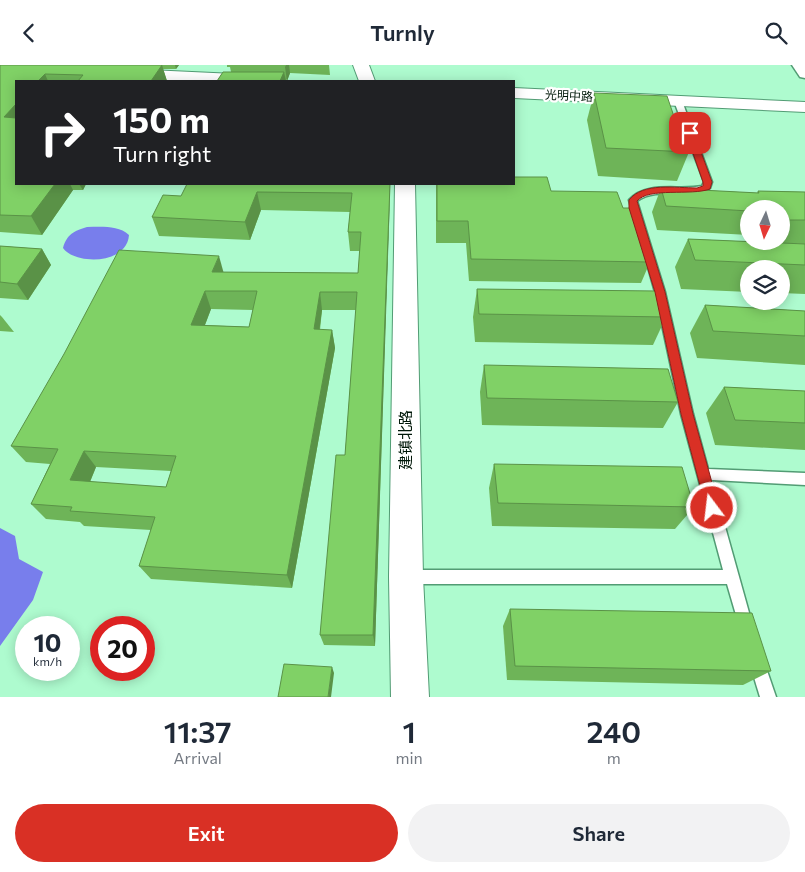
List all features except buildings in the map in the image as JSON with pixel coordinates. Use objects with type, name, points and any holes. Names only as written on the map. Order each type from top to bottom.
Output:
[{"type":"street","points":[[361,65],[367,80]]},
{"type":"street","points":[[798,65],[805,74]]},
{"type":"street","points":[[108,73],[255,80]]},
{"type":"street","name":"光明中路","points":[[515,93],[805,107]]},
{"type":"street","name":"建镇北路","points":[[404,185],[406,577],[410,697]]},
{"type":"lane","points":[[678,101],[708,182],[706,188],[698,191],[651,191],[639,194],[633,200],[634,208],[660,292],[687,414],[731,577],[768,697]]},
{"type":"lane","points":[[703,474],[805,479]]},
{"type":"lane","points":[[406,577],[731,577]]},
{"type":"shaded area","points":[[87,227],[109,227],[125,232],[129,235],[126,245],[120,252],[100,259],[89,259],[69,254],[63,248],[69,236]]},
{"type":"shaded area","points":[[0,528],[15,536],[19,559],[43,572],[33,600],[22,616],[15,616],[15,625],[0,646]]},
{"type":"route","points":[[690,133],[708,182],[706,188],[698,191],[651,191],[639,194],[633,200],[660,292],[687,414],[712,508]]}]
